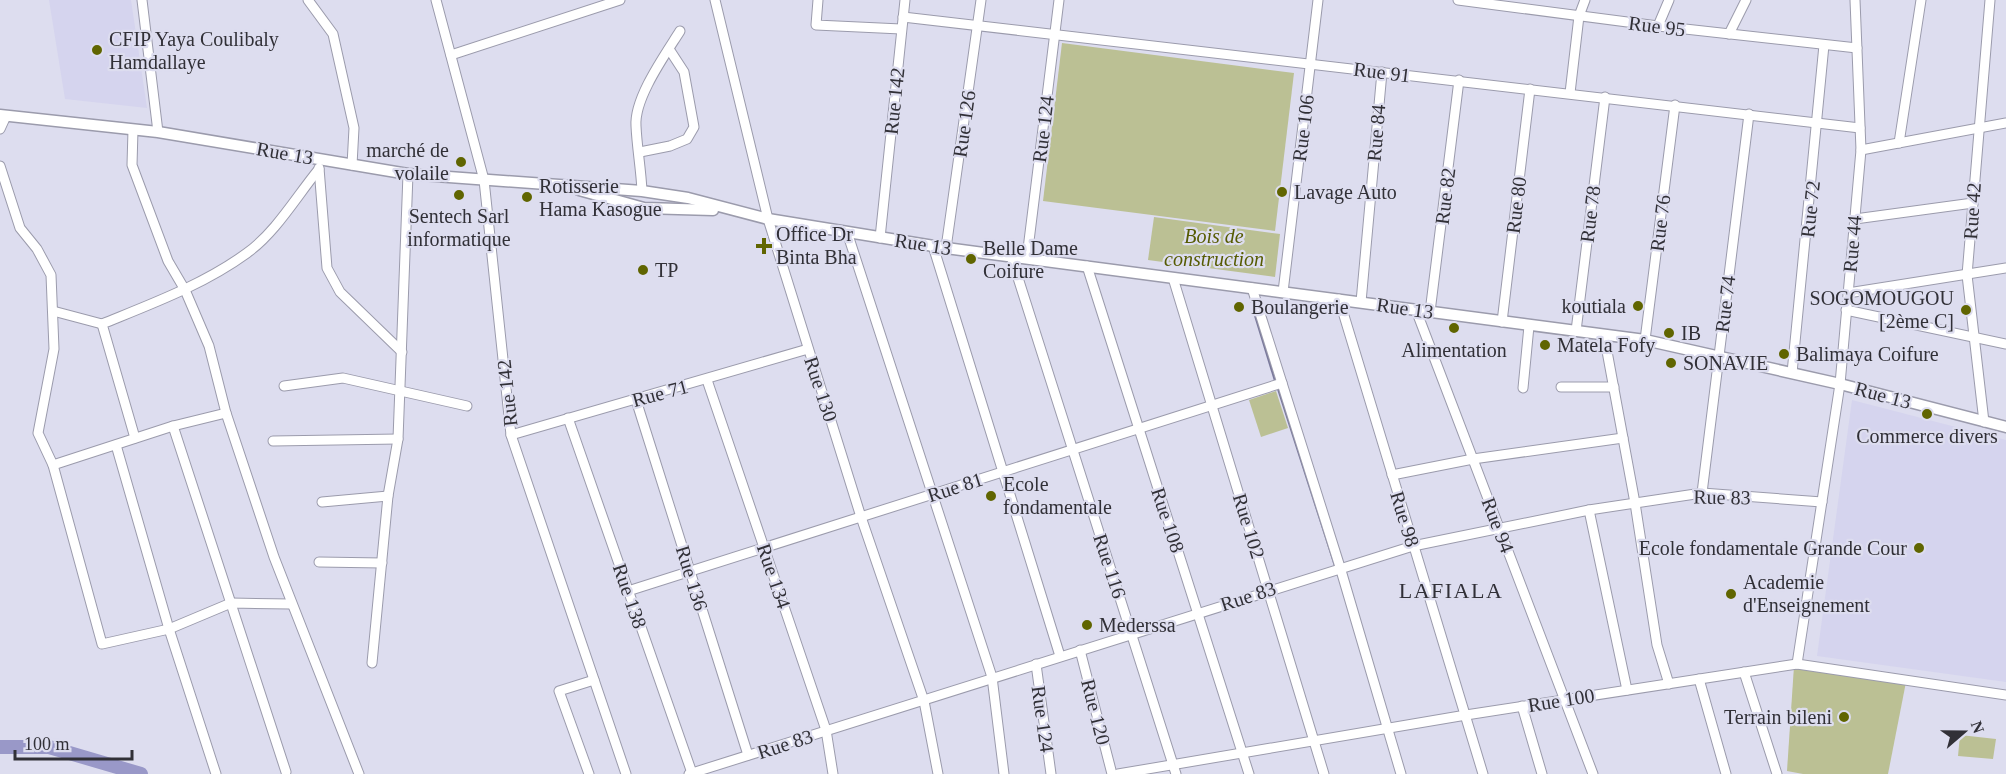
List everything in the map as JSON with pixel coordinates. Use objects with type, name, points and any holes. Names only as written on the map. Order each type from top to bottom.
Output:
[{"type":"street","points":[[142,0],[158,132]]},
{"type":"street","points":[[308,0],[333,34],[354,128],[352,165]]},
{"type":"street","name":"Rue 142","points":[[436,0],[484,180],[511,435],[626,774]]},
{"type":"street","points":[[451,56],[620,0]]},
{"type":"street","name":"Rue 130","points":[[715,0],[768,219],[861,517],[924,701],[938,774]]},
{"type":"street","points":[[818,0],[816,25],[901,29]]},
{"type":"street","name":"Rue 142","points":[[880,238],[905,0]]},
{"type":"street","name":"Rue 126","points":[[946,248],[981,0]]},
{"type":"street","name":"Rue 124","points":[[1027,257],[1059,0]]},
{"type":"street","name":"Rue 106","points":[[1283,292],[1318,0]]},
{"type":"street","name":"Rue 95","points":[[1458,0],[1658,26],[1857,48]]},
{"type":"street","points":[[1570,93],[1580,16],[1585,0]]},
{"type":"street","points":[[1658,26],[1669,0]]},
{"type":"street","points":[[1729,34],[1746,0]]},
{"type":"street","name":"Rue 44","points":[[1797,664],[1840,384],[1855,219],[1861,150],[1855,0]]},
{"type":"street","points":[[1899,143],[1921,0]]},
{"type":"street","name":"Rue 42","points":[[1984,422],[1967,275],[1990,0]]},
{"type":"street","name":"Rue 91","points":[[903,17],[1860,128]]},
{"type":"street","points":[[642,191],[640,152],[635,125],[639,102],[680,31]]},
{"type":"street","name":"Rue 72","points":[[1791,373],[1819,122],[1824,45]]},
{"type":"street","points":[[640,152],[670,146],[687,139],[693,127],[684,72],[669,49]]},
{"type":"street","name":"Rue 84","points":[[1361,302],[1382,72]]},
{"type":"street","name":"Rue 82","points":[[1430,312],[1459,80]]},
{"type":"street","name":"Rue 80","points":[[1502,322],[1530,89]]},
{"type":"street","name":"Rue 78","points":[[1576,332],[1605,97]]},
{"type":"street","name":"Rue 76","points":[[1646,340],[1675,105]]},
{"type":"street","name":"Rue 74","points":[[1702,493],[1749,114]]},
{"type":"street","points":[[0,129],[3,115]]},
{"type":"street","name":"Rue 13","points":[[3,115],[158,132],[319,164],[352,165],[408,174],[642,191],[688,198],[768,219],[946,248],[1646,340],[1840,384],[2006,427]]},
{"type":"street","points":[[1861,150],[2006,123]]},
{"type":"street","points":[[133,130],[132,165],[168,261],[184,290],[209,346],[226,413],[291,604],[359,774]]},
{"type":"street","points":[[54,311],[102,324],[184,290],[247,253],[270,232],[319,164]]},
{"type":"street","points":[[319,164],[327,268],[340,292],[402,352]]},
{"type":"street","points":[[0,166],[20,228],[37,249],[51,275],[54,349],[38,433],[53,465],[102,644],[169,629],[231,603],[291,604]]},
{"type":"street","points":[[372,663],[388,496],[398,439],[408,174]]},
{"type":"street","name":"Rue 13","points":[[570,187],[644,208],[727,210]]},
{"type":"street","points":[[1855,219],[1973,203]]},
{"type":"street","points":[[847,232],[992,677],[1004,774]]},
{"type":"street","points":[[933,246],[1060,656]]},
{"type":"street","name":"Rue 116","points":[[1011,256],[1175,769]]},
{"type":"street","name":"Rue 108","points":[[1087,266],[1249,774]]},
{"type":"street","points":[[1848,293],[2006,268]]},
{"type":"street","name":"Rue 102","points":[[1173,278],[1324,774]]},
{"type":"street","points":[[1252,288],[1340,567],[1401,774]]},
{"type":"street","name":"Rue 98","points":[[1339,299],[1483,774]]},
{"type":"street","name":"Rue 94","points":[[1416,310],[1593,774]]},
{"type":"street","points":[[1846,310],[2006,344]]},
{"type":"street","points":[[102,324],[135,438]]},
{"type":"street","points":[[1523,388],[1529,326]]},
{"type":"street","points":[[1604,335],[1635,502],[1657,645],[1669,684]]},
{"type":"street","name":"Rue 71","points":[[511,435],[708,380],[808,349]]},
{"type":"street","points":[[284,386],[343,378],[467,406]]},
{"type":"street","name":"Rue 134","points":[[708,380],[826,730],[833,774]]},
{"type":"street","name":"Rue 81","points":[[628,591],[1282,383]]},
{"type":"street","points":[[1561,387],[1614,387]]},
{"type":"street","name":"Rue 136","points":[[636,400],[748,755]]},
{"type":"street","points":[[53,465],[173,426],[226,413]]},
{"type":"street","name":"Rue 138","points":[[568,418],[691,774]]},
{"type":"street","points":[[173,426],[286,772]]},
{"type":"street","points":[[1392,475],[1473,459],[1623,438]]},
{"type":"street","points":[[273,441],[398,439]]},
{"type":"street","points":[[116,445],[169,629],[216,774]]},
{"type":"street","name":"Rue 83","points":[[691,774],[1197,612],[1413,546],[1590,510],[1702,493],[1822,502]]},
{"type":"street","points":[[322,502],[388,496]]},
{"type":"street","points":[[1590,510],[1627,690]]},
{"type":"street","points":[[319,562],[382,564]]},
{"type":"street","name":"Rue 120","points":[[1080,650],[1112,774]]},
{"type":"street","name":"Rue 124","points":[[1036,664],[1051,774]]},
{"type":"street","name":"Rue 100","points":[[1118,774],[1175,769],[1242,753],[1388,728],[1797,664],[2006,695]]},
{"type":"street","points":[[1743,672],[1777,774]]},
{"type":"street","points":[[1699,679],[1726,774]]},
{"type":"street","points":[[589,774],[559,691],[594,680]]},
{"type":"street","points":[[1522,706],[1542,774]]},
{"type":"shaded area","name":"CFIP Yaya Coulibaly Hamdallaye","points":[[49,0],[131,0],[147,108],[65,99]]},
{"type":"shaded area","name":"Ecole fondamentale Grande Cour","points":[[1852,400],[2006,440],[2006,682],[1817,656]]},
{"type":"green space","points":[[1062,43],[1294,73],[1275,231],[1043,201]]},
{"type":"green space","name":"Bois de construction","points":[[1154,217],[1280,234],[1275,277],[1148,260]]},
{"type":"green space","points":[[1276,391],[1288,428],[1261,437],[1249,400]]},
{"type":"green space","name":"Terrain bileni","points":[[1794,666],[1906,682],[1888,774],[1803,774],[1787,771]]},
{"type":"green space","points":[[1960,735],[1996,739],[1993,759],[1958,756]]},
{"type":"waterway","points":[[1252,306],[1275,381]]},
{"type":"waterway","points":[[1277,386],[1335,566]]},
{"type":"waterway","points":[[0,747],[49,747],[141,774]]},
{"type":"place","name":"CFIP Yaya Coulibaly Hamdallaye","points":[[97,50]]},
{"type":"place","name":"marché de volaile","points":[[461,162]]},
{"type":"place","name":"Lavage Auto","points":[[1282,192]]},
{"type":"place","name":"Sentech Sarl informatique","points":[[459,195]]},
{"type":"place","name":"Rotisserie Hama Kasogue","points":[[527,197]]},
{"type":"place","name":"Office Dr Binta Bha","points":[[764,246]]},
{"type":"place","name":"Belle Dame Coifure","points":[[971,259]]},
{"type":"place","name":"TP","points":[[643,270]]},
{"type":"place","name":"koutiala","points":[[1638,306]]},
{"type":"place","name":"Boulangerie","points":[[1239,307]]},
{"type":"place","name":"SOGOMOUGOU [2ème C]","points":[[1966,310]]},
{"type":"place","name":"Alimentation","points":[[1454,328]]},
{"type":"place","name":"IB","points":[[1669,333]]},
{"type":"place","name":"Matela Fofy","points":[[1545,345]]},
{"type":"place","name":"Balimaya Coifure","points":[[1784,354]]},
{"type":"place","name":"SONAVIE","points":[[1671,363]]},
{"type":"place","name":"Commerce divers","points":[[1927,414]]},
{"type":"place","name":"Ecole fondamentale","points":[[991,496]]},
{"type":"place","name":"Ecole fondamentale Grande Cour","points":[[1919,548]]},
{"type":"place","name":"Academie d'Enseignement","points":[[1731,594]]},
{"type":"place","name":"Mederssa","points":[[1087,625]]},
{"type":"place","name":"Terrain bileni","points":[[1844,717]]},
{"type":"district","name":"LAFIALA","points":[[1451,590]]}]
